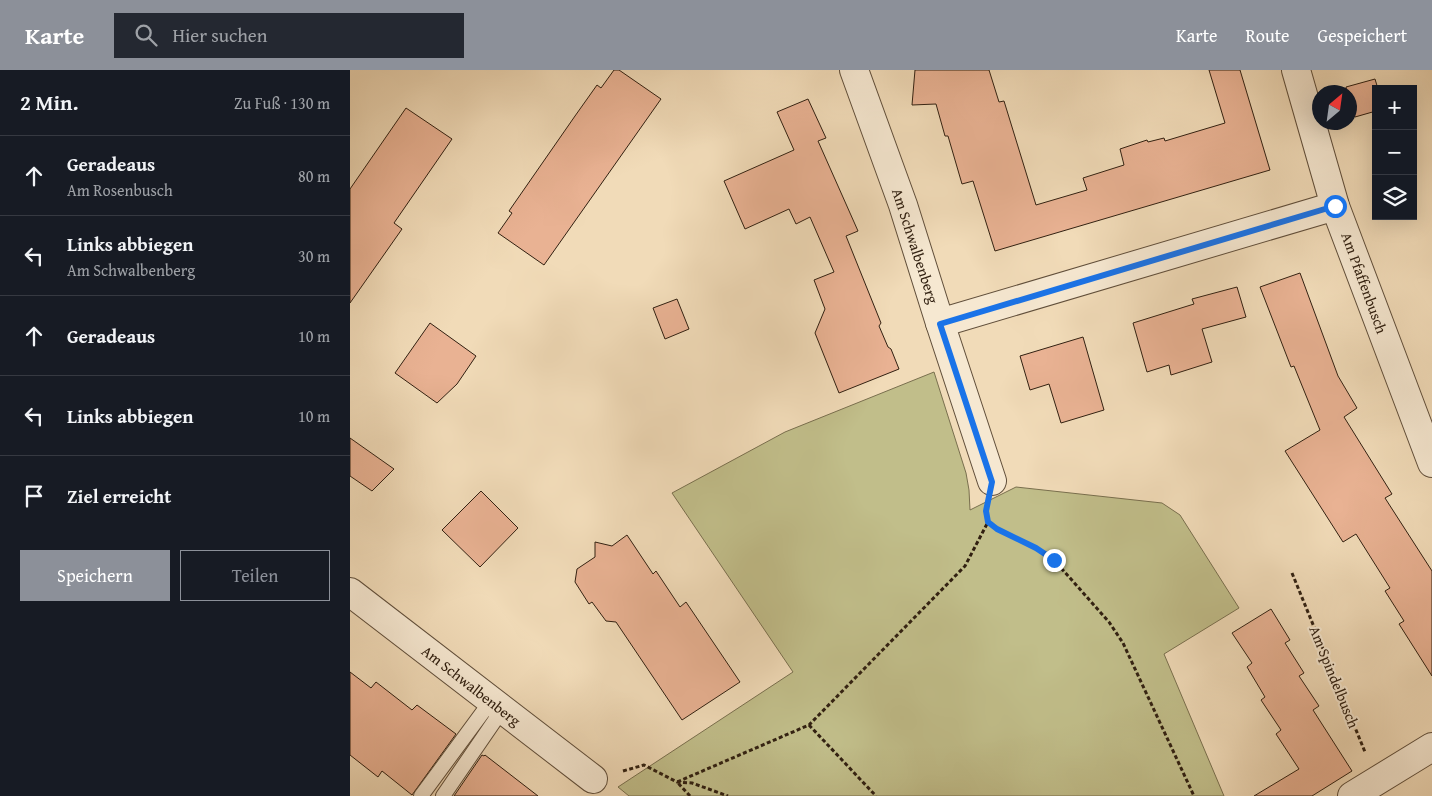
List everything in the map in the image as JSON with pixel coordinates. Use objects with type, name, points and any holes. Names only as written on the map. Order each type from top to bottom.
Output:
[{"type":"street","name":"Am Schwalbenberg","points":[[854,70],[904,205],[940,324],[992,482]]},
{"type":"street","name":"Am Pfaffenbusch","points":[[1296,70],[1335,206],[1432,463]]},
{"type":"street","points":[[940,324],[1335,206]]},
{"type":"street","name":"Am Schwalbenberg","points":[[350,592],[593,779]]},
{"type":"street","points":[[1352,796],[1432,747]]},
{"type":"lane","points":[[421,796],[496,706]]},
{"type":"lane","points":[[442,796],[496,706]]},
{"type":"path","points":[[677,782],[809,726],[965,566],[988,522],[986,511],[992,482]]},
{"type":"path","points":[[988,522],[997,529],[1036,548],[1054,560],[1109,622],[1123,643],[1194,796]]},
{"type":"path","name":"Am Spindelbusch","points":[[1292,573],[1364,751],[1380,779]]},
{"type":"path","points":[[809,726],[876,796]]},
{"type":"path","points":[[593,779],[644,765],[677,782],[690,796]]},
{"type":"path","points":[[677,782],[692,783],[728,796]]},
{"type":"shaded area","points":[[934,372],[966,473],[970,510],[1016,487],[1162,503],[1180,515],[1239,608],[1164,654],[1224,796],[629,796],[618,787],[793,672],[672,493],[785,432]]},
{"type":"building","points":[[614,70],[619,70],[661,99],[544,265],[498,233],[512,213],[509,211],[597,85],[601,88]]},
{"type":"building","points":[[915,70],[989,70],[999,102],[1004,101],[1036,205],[1087,190],[1083,178],[1124,165],[1120,149],[1147,140],[1148,142],[1164,138],[1165,141],[1225,123],[1209,70],[1240,70],[1270,170],[995,251],[973,181],[962,184],[948,136],[945,136],[936,104],[912,105]]},
{"type":"building","points":[[1375,79],[1377,85],[1372,85],[1372,112],[1357,116],[1357,85],[1353,85]]},
{"type":"building","points":[[808,99],[826,138],[818,141],[858,231],[846,236],[881,323],[879,326],[899,369],[839,393],[815,333],[825,309],[814,280],[834,272],[810,217],[796,224],[789,209],[745,229],[724,181],[794,150],[777,112]]},
{"type":"building","points":[[406,108],[452,139],[394,223],[402,229],[350,303],[350,189]]},
{"type":"building","points":[[1300,273],[1338,376],[1357,408],[1344,417],[1392,494],[1385,498],[1432,571],[1432,676],[1399,624],[1404,621],[1385,591],[1390,588],[1356,534],[1343,542],[1285,451],[1320,430],[1294,366],[1291,367],[1260,287]]},
{"type":"building","points":[[1237,287],[1246,317],[1202,329],[1212,362],[1171,375],[1169,365],[1147,372],[1133,323],[1194,304],[1192,299]]},
{"type":"building","points":[[677,299],[689,329],[665,339],[653,308]]},
{"type":"building","points":[[430,323],[476,356],[457,384],[437,403],[395,373]]},
{"type":"building","points":[[1083,337],[1104,410],[1061,423],[1049,384],[1030,390],[1020,356]]},
{"type":"building","points":[[350,438],[394,469],[372,491],[350,476]]},
{"type":"building","points":[[481,491],[518,528],[480,567],[442,530]]},
{"type":"building","points":[[627,535],[653,574],[656,571],[680,607],[686,602],[740,682],[682,720],[616,622],[606,621],[592,602],[589,604],[575,582],[577,569],[595,557],[595,542],[612,546]]},
{"type":"building","points":[[1271,609],[1290,640],[1285,643],[1304,673],[1299,676],[1319,706],[1313,710],[1352,771],[1312,796],[1254,796],[1299,769],[1276,734],[1281,730],[1261,700],[1265,697],[1247,667],[1252,663],[1232,633]]},
{"type":"building","points":[[350,672],[371,688],[376,682],[412,710],[417,705],[456,734],[412,795],[382,771],[378,777],[350,755]]},
{"type":"building","points":[[482,755],[485,755],[538,796],[454,796]]},
{"type":"route","points":[[1054,560],[1036,548],[997,529],[988,522],[986,511],[992,482],[940,324],[1335,206]]}]
